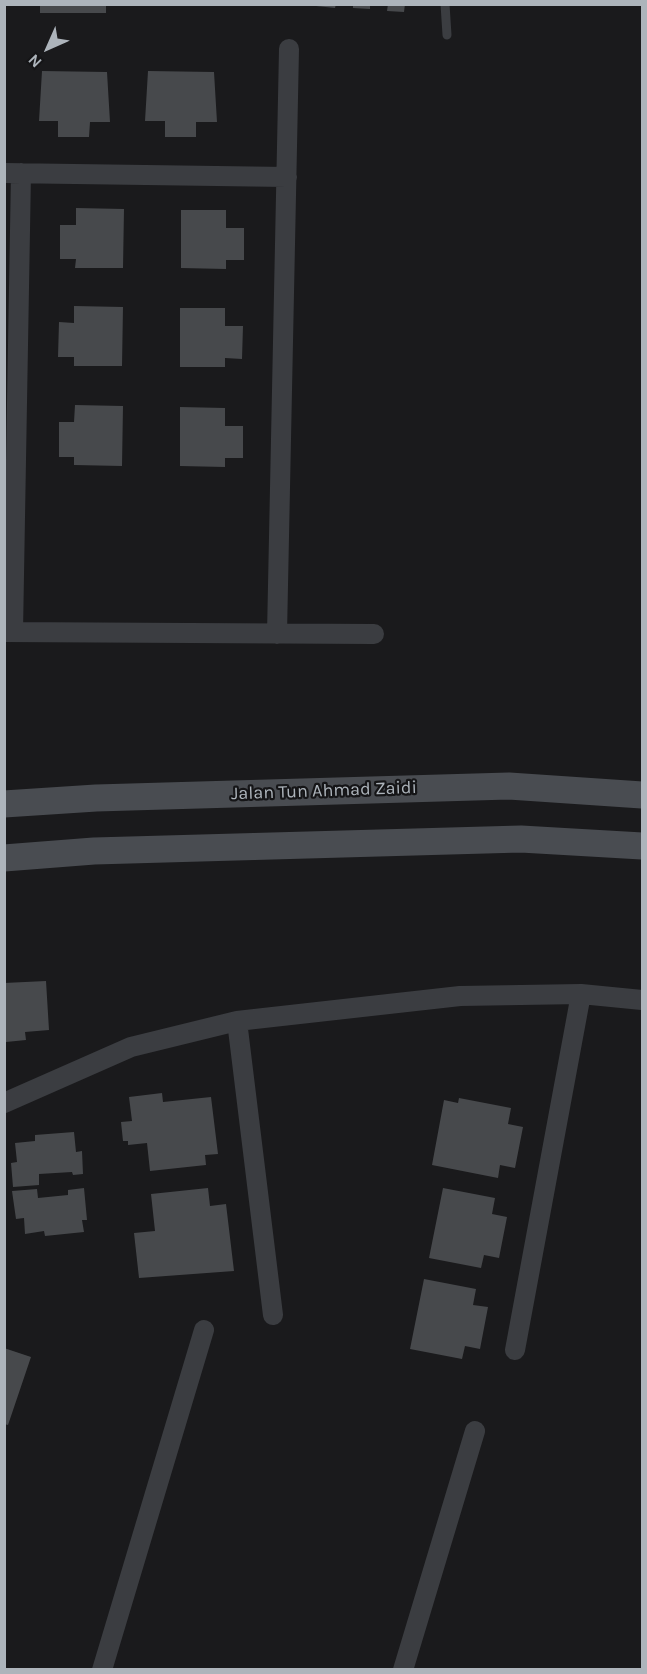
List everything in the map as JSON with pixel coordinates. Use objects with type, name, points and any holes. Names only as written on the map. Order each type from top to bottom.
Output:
[{"type":"main road","name":"Jalan Tun Ahmad Zaidi","points":[[4,804],[96,798],[509,786],[642,795]]},
{"type":"main road","points":[[4,858],[94,851],[521,839],[642,846]]},
{"type":"street","points":[[277,634],[289,49]]},
{"type":"street","points":[[287,177],[13,173],[9,632],[374,634]]},
{"type":"street","points":[[515,1350],[581,994]]},
{"type":"street","points":[[4,1103],[131,1047],[237,1022],[460,996],[581,994],[642,1000]]},
{"type":"street","points":[[237,1022],[273,1315]]},
{"type":"street","points":[[102,1670],[204,1330]]},
{"type":"street","points":[[403,1670],[476,1431]]},
{"type":"lane","points":[[445,4],[447,35]]},
{"type":"building","points":[[40,4],[106,4],[106,13],[40,13]]},
{"type":"building","points":[[316,4],[336,4],[335,8],[316,6]]},
{"type":"building","points":[[353,4],[370,4],[370,9],[353,8]]},
{"type":"building","points":[[388,4],[405,4],[404,12],[387,11]]},
{"type":"building","points":[[42,71],[107,72],[110,122],[90,122],[89,137],[58,137],[58,121],[39,121]]},
{"type":"building","points":[[148,71],[214,72],[217,122],[196,122],[196,137],[165,137],[165,121],[145,121]]},
{"type":"building","points":[[76,208],[124,209],[123,268],[75,268],[76,259],[60,259],[60,225],[76,225]]},
{"type":"building","points":[[181,210],[226,210],[226,228],[244,228],[244,260],[226,260],[226,269],[181,268]]},
{"type":"building","points":[[74,306],[123,307],[122,366],[74,366],[74,357],[58,357],[59,322],[74,323]]},
{"type":"building","points":[[180,308],[225,308],[225,326],[243,326],[242,359],[225,358],[225,367],[180,367]]},
{"type":"building","points":[[75,405],[123,406],[122,466],[74,465],[74,457],[59,457],[59,422],[74,422]]},
{"type":"building","points":[[180,407],[225,408],[225,426],[243,426],[243,458],[225,458],[225,467],[180,466]]},
{"type":"building","points":[[46,981],[49,1030],[25,1032],[26,1040],[6,1042],[4,983]]},
{"type":"building","points":[[162,1093],[163,1102],[211,1097],[218,1154],[205,1155],[206,1165],[150,1171],[147,1143],[128,1145],[128,1141],[123,1141],[121,1122],[132,1121],[129,1097]]},
{"type":"building","points":[[459,1098],[511,1108],[508,1124],[523,1127],[515,1168],[500,1165],[498,1178],[432,1165],[444,1100],[458,1103]]},
{"type":"building","points":[[74,1132],[76,1152],[82,1151],[83,1174],[73,1175],[72,1172],[39,1174],[39,1185],[13,1187],[11,1163],[17,1162],[15,1143],[35,1141],[35,1135]]},
{"type":"building","points":[[84,1188],[87,1220],[82,1220],[84,1232],[45,1236],[44,1231],[25,1234],[24,1218],[16,1219],[12,1191],[37,1189],[38,1198],[68,1195],[68,1190]]},
{"type":"building","points":[[208,1188],[210,1206],[226,1204],[234,1271],[139,1278],[134,1233],[155,1231],[151,1194]]},
{"type":"building","points":[[443,1188],[495,1198],[492,1214],[507,1217],[499,1258],[484,1255],[481,1268],[429,1258]]},
{"type":"building","points":[[424,1279],[476,1289],[473,1305],[488,1307],[480,1349],[465,1346],[462,1359],[410,1349]]},
{"type":"building","points":[[4,1348],[31,1357],[8,1425],[4,1424]]}]
